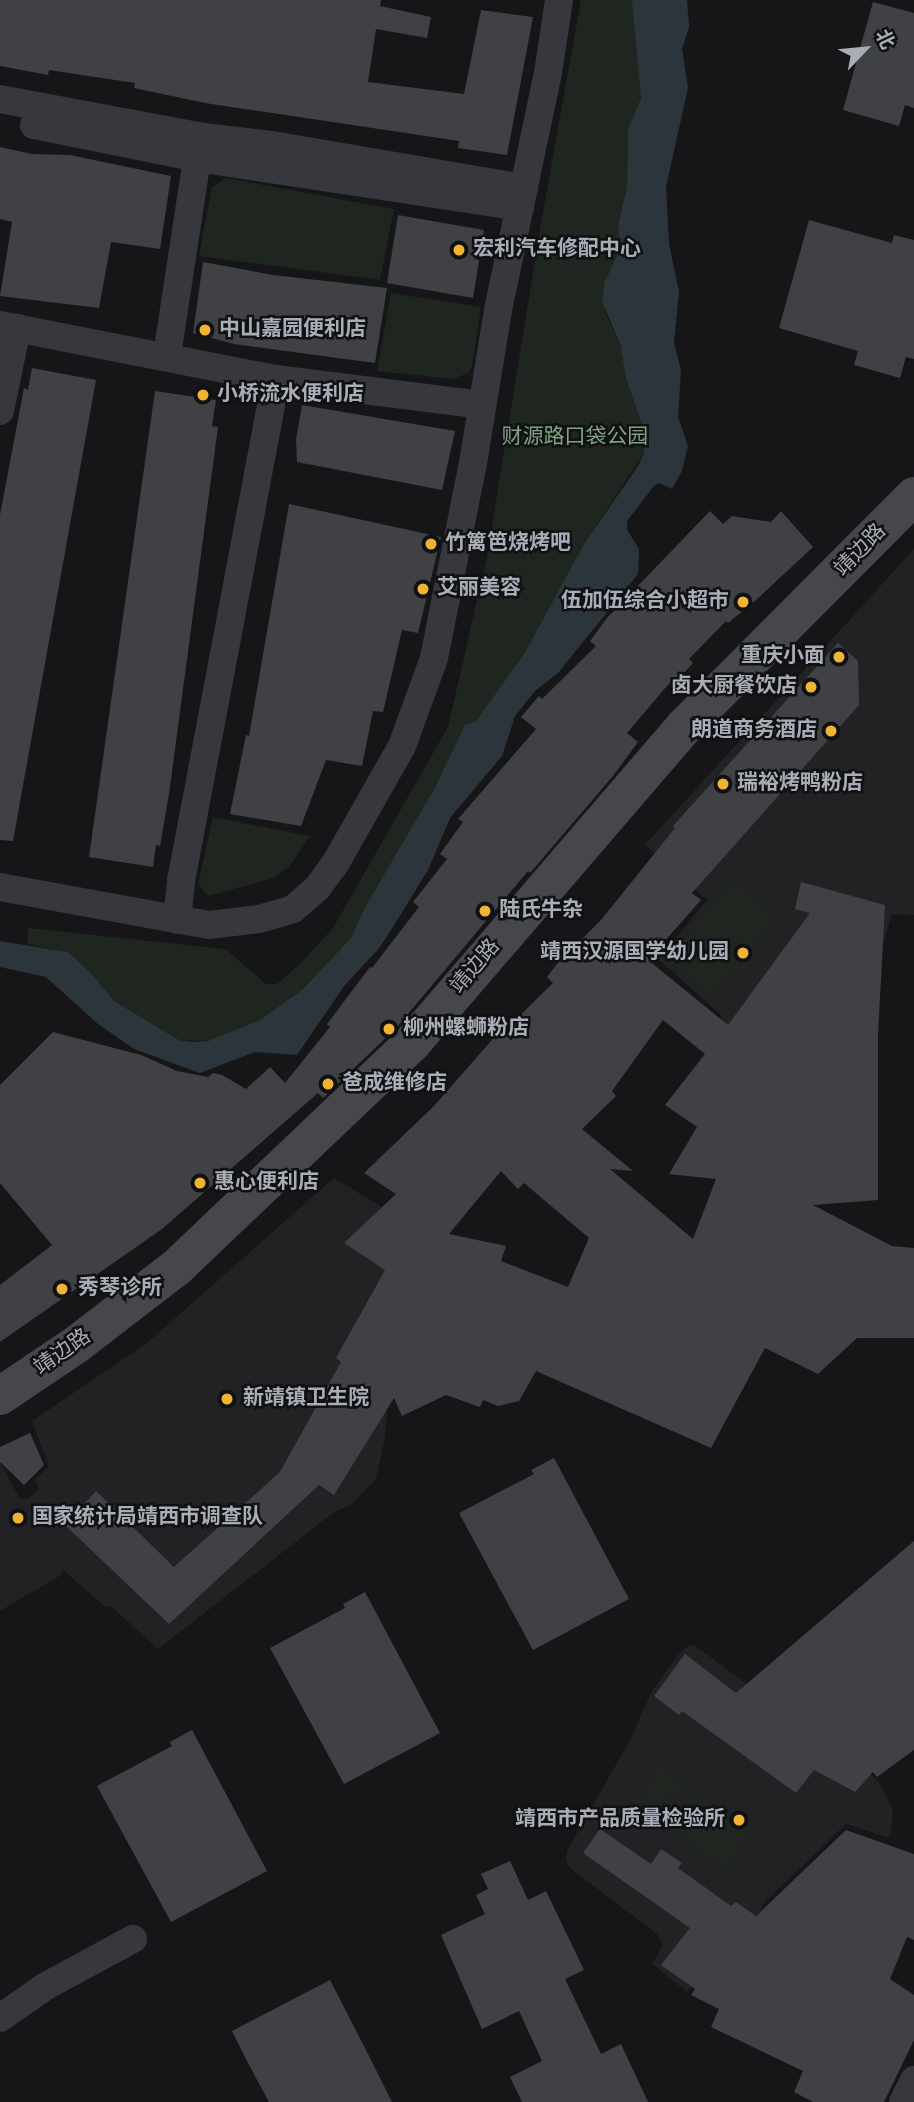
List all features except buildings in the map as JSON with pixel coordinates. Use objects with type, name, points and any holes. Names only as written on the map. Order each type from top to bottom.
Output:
[{"type":"main road","name":"靖边路","points":[[0,1396],[77,1344],[177,1267],[413,1042],[684,727],[914,496]]},
{"type":"main road","name":"靖边路","points":[[0,1423],[139,1329],[213,1264],[318,1163],[436,1045],[701,740],[828,608],[914,528]]},
{"type":"street","points":[[0,887],[209,925],[231,923],[293,909],[318,887],[335,864],[402,746],[425,690],[455,557],[481,405],[559,0]]},
{"type":"street","points":[[0,99],[203,137],[272,145],[522,197]]},
{"type":"street","points":[[0,118],[197,158],[522,197]]},
{"type":"street","points":[[167,355],[197,158]]},
{"type":"street","points":[[0,411],[8,327],[167,355],[276,379],[481,405]]},
{"type":"street","points":[[177,920],[184,868],[276,379]]},
{"type":"street","points":[[0,2018],[46,1986],[133,1939]]},
{"type":"street","points":[[903,2102],[914,2080]]},
{"type":"shaded area","points":[[632,0],[687,0],[689,27],[682,49],[688,88],[666,187],[669,244],[679,292],[674,342],[681,371],[678,417],[688,446],[682,471],[672,489],[659,483],[654,486],[627,521],[627,530],[639,549],[638,574],[558,673],[535,691],[515,716],[502,756],[450,818],[428,870],[393,927],[380,947],[345,985],[297,1055],[255,1052],[200,1073],[134,1049],[98,1024],[46,977],[0,967],[0,941],[68,952],[91,973],[114,1001],[179,1040],[208,1041],[260,1020],[303,989],[351,938],[365,907],[434,789],[465,725],[476,721],[524,654],[584,544],[638,466],[644,453],[643,428],[626,378],[620,343],[602,302],[605,281],[620,249],[618,225],[627,186],[628,129],[641,98]]},
{"type":"shaded area","name":"朗道商务酒店","points":[[914,549],[914,915],[892,914],[883,945],[859,942],[792,1009],[703,1042],[722,1016],[658,959],[707,900],[645,845]]},
{"type":"shaded area","name":"新靖镇卫生院","points":[[334,1178],[445,1245],[389,1384],[385,1438],[376,1479],[353,1503],[333,1513],[158,1649],[111,1606],[104,1606],[63,1570],[61,1575],[0,1611],[0,1462],[20,1499],[28,1499],[39,1489],[35,1480],[49,1466],[32,1421],[147,1343]]},
{"type":"shaded area","name":"靖西市产品质量检验所","points":[[694,1645],[819,1737],[857,1760],[879,1783],[892,1807],[893,1817],[889,1838],[846,1824],[767,1900],[730,1951],[701,1973],[687,1992],[652,1964],[663,1945],[657,1934],[570,1868],[566,1860],[567,1851],[630,1740],[651,1693],[677,1656],[688,1646]]},
{"type":"green space","name":"财源路口袋公园","points":[[581,0],[632,0],[634,8],[641,98],[628,129],[627,186],[618,225],[620,249],[605,281],[605,312],[620,343],[626,378],[643,428],[644,453],[584,544],[524,654],[476,721],[465,725],[434,789],[365,907],[351,938],[303,989],[260,1020],[208,1041],[179,1040],[114,1001],[91,973],[68,952],[27,944],[28,928],[225,949],[266,984],[277,984],[300,964],[333,928],[448,727],[487,557],[541,223]]},
{"type":"green space","points":[[226,178],[394,209],[380,280],[199,256],[212,187]]},
{"type":"green space","points":[[391,293],[481,307],[472,367],[468,373],[453,379],[377,371]]},
{"type":"green space","points":[[213,817],[310,836],[289,867],[274,878],[208,896],[198,884]]},
{"type":"green space","points":[[732,881],[776,919],[710,996],[666,959]]},
{"type":"green space","points":[[663,1767],[686,1785],[683,1791],[673,1791],[666,1797],[663,1806],[666,1815],[661,1822],[645,1810],[641,1803],[656,1770]]},
{"type":"green space","points":[[694,1791],[736,1819],[745,1832],[732,1863],[724,1868],[668,1828],[674,1821],[684,1820],[692,1813]]},
{"type":"place","name":"宏利汽车修配中心","points":[[459,250]]},
{"type":"place","name":"中山嘉园便利店","points":[[205,330]]},
{"type":"place","name":"小桥流水便利店","points":[[203,395]]},
{"type":"place","name":"竹篱笆烧烤吧","points":[[431,544]]},
{"type":"place","name":"艾丽美容","points":[[423,589]]},
{"type":"place","name":"伍加伍综合小超市","points":[[743,602]]},
{"type":"place","name":"重庆小面","points":[[839,657]]},
{"type":"place","name":"卤大厨餐饮店","points":[[811,687]]},
{"type":"place","name":"朗道商务酒店","points":[[831,731]]},
{"type":"place","name":"瑞裕烤鸭粉店","points":[[723,784]]},
{"type":"place","name":"陆氏牛杂","points":[[485,911]]},
{"type":"place","name":"靖西汉源国学幼儿园","points":[[743,953]]},
{"type":"place","name":"柳州螺蛳粉店","points":[[389,1029]]},
{"type":"place","name":"爸成维修店","points":[[328,1084]]},
{"type":"place","name":"惠心便利店","points":[[200,1183]]},
{"type":"place","name":"秀琴诊所","points":[[62,1289]]},
{"type":"place","name":"新靖镇卫生院","points":[[227,1399]]},
{"type":"place","name":"国家统计局靖西市调查队","points":[[18,1518]]},
{"type":"place","name":"靖西市产品质量检验所","points":[[739,1820]]}]
